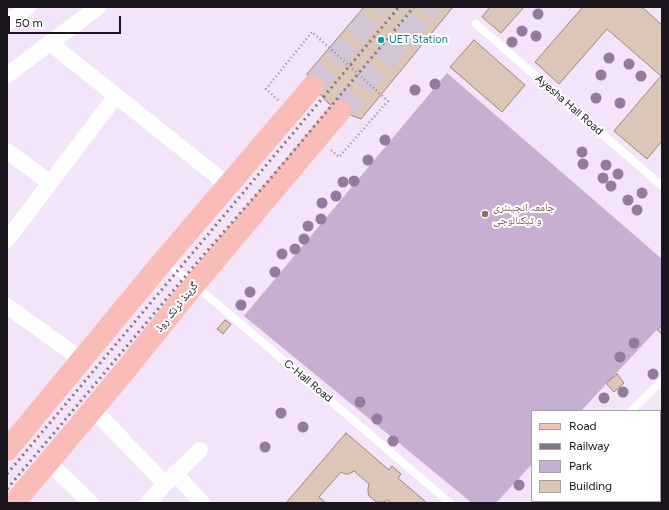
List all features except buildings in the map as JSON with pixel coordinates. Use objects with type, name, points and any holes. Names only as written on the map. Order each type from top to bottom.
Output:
[{"type":"main road","points":[[7,450],[164,260],[313,86]]},
{"type":"main road","name":"گرینڈ ٹرنک روڈ","points":[[14,503],[340,111]]},
{"type":"street","points":[[7,24],[28,7]]},
{"type":"street","points":[[7,75],[98,7]]},
{"type":"street","points":[[50,43],[228,185]]},
{"type":"street","points":[[7,240],[116,96]]},
{"type":"street","points":[[7,151],[50,183]]},
{"type":"street","points":[[7,306],[82,360]]},
{"type":"street","points":[[93,409],[170,479],[202,503]]},
{"type":"street","points":[[148,503],[200,450]]},
{"type":"street","points":[[48,462],[91,503]]},
{"type":"lane","name":"Ayesha Hall Road","points":[[476,24],[662,186]]},
{"type":"lane","name":"C-Hall Road","points":[[164,260],[450,503]]},
{"type":"lane","points":[[632,410],[662,381]]},
{"type":"path","points":[[291,111],[266,89],[312,32],[388,101],[348,147]]},
{"type":"green space","points":[[447,73],[662,259],[662,324],[582,410],[531,410],[531,465],[496,503],[472,503],[244,316]]},
{"type":"tunnel","points":[[313,86],[379,7]]},
{"type":"tunnel","points":[[340,111],[430,7]]},
{"type":"railway","points":[[7,474],[399,7]]},
{"type":"railway","points":[[7,489],[414,7]]},
{"type":"place","name":"UET Station","points":[[381,40]]},
{"type":"place","name":"جامعہ انجینئری و ٹیکنالوجی","points":[[485,214]]}]
